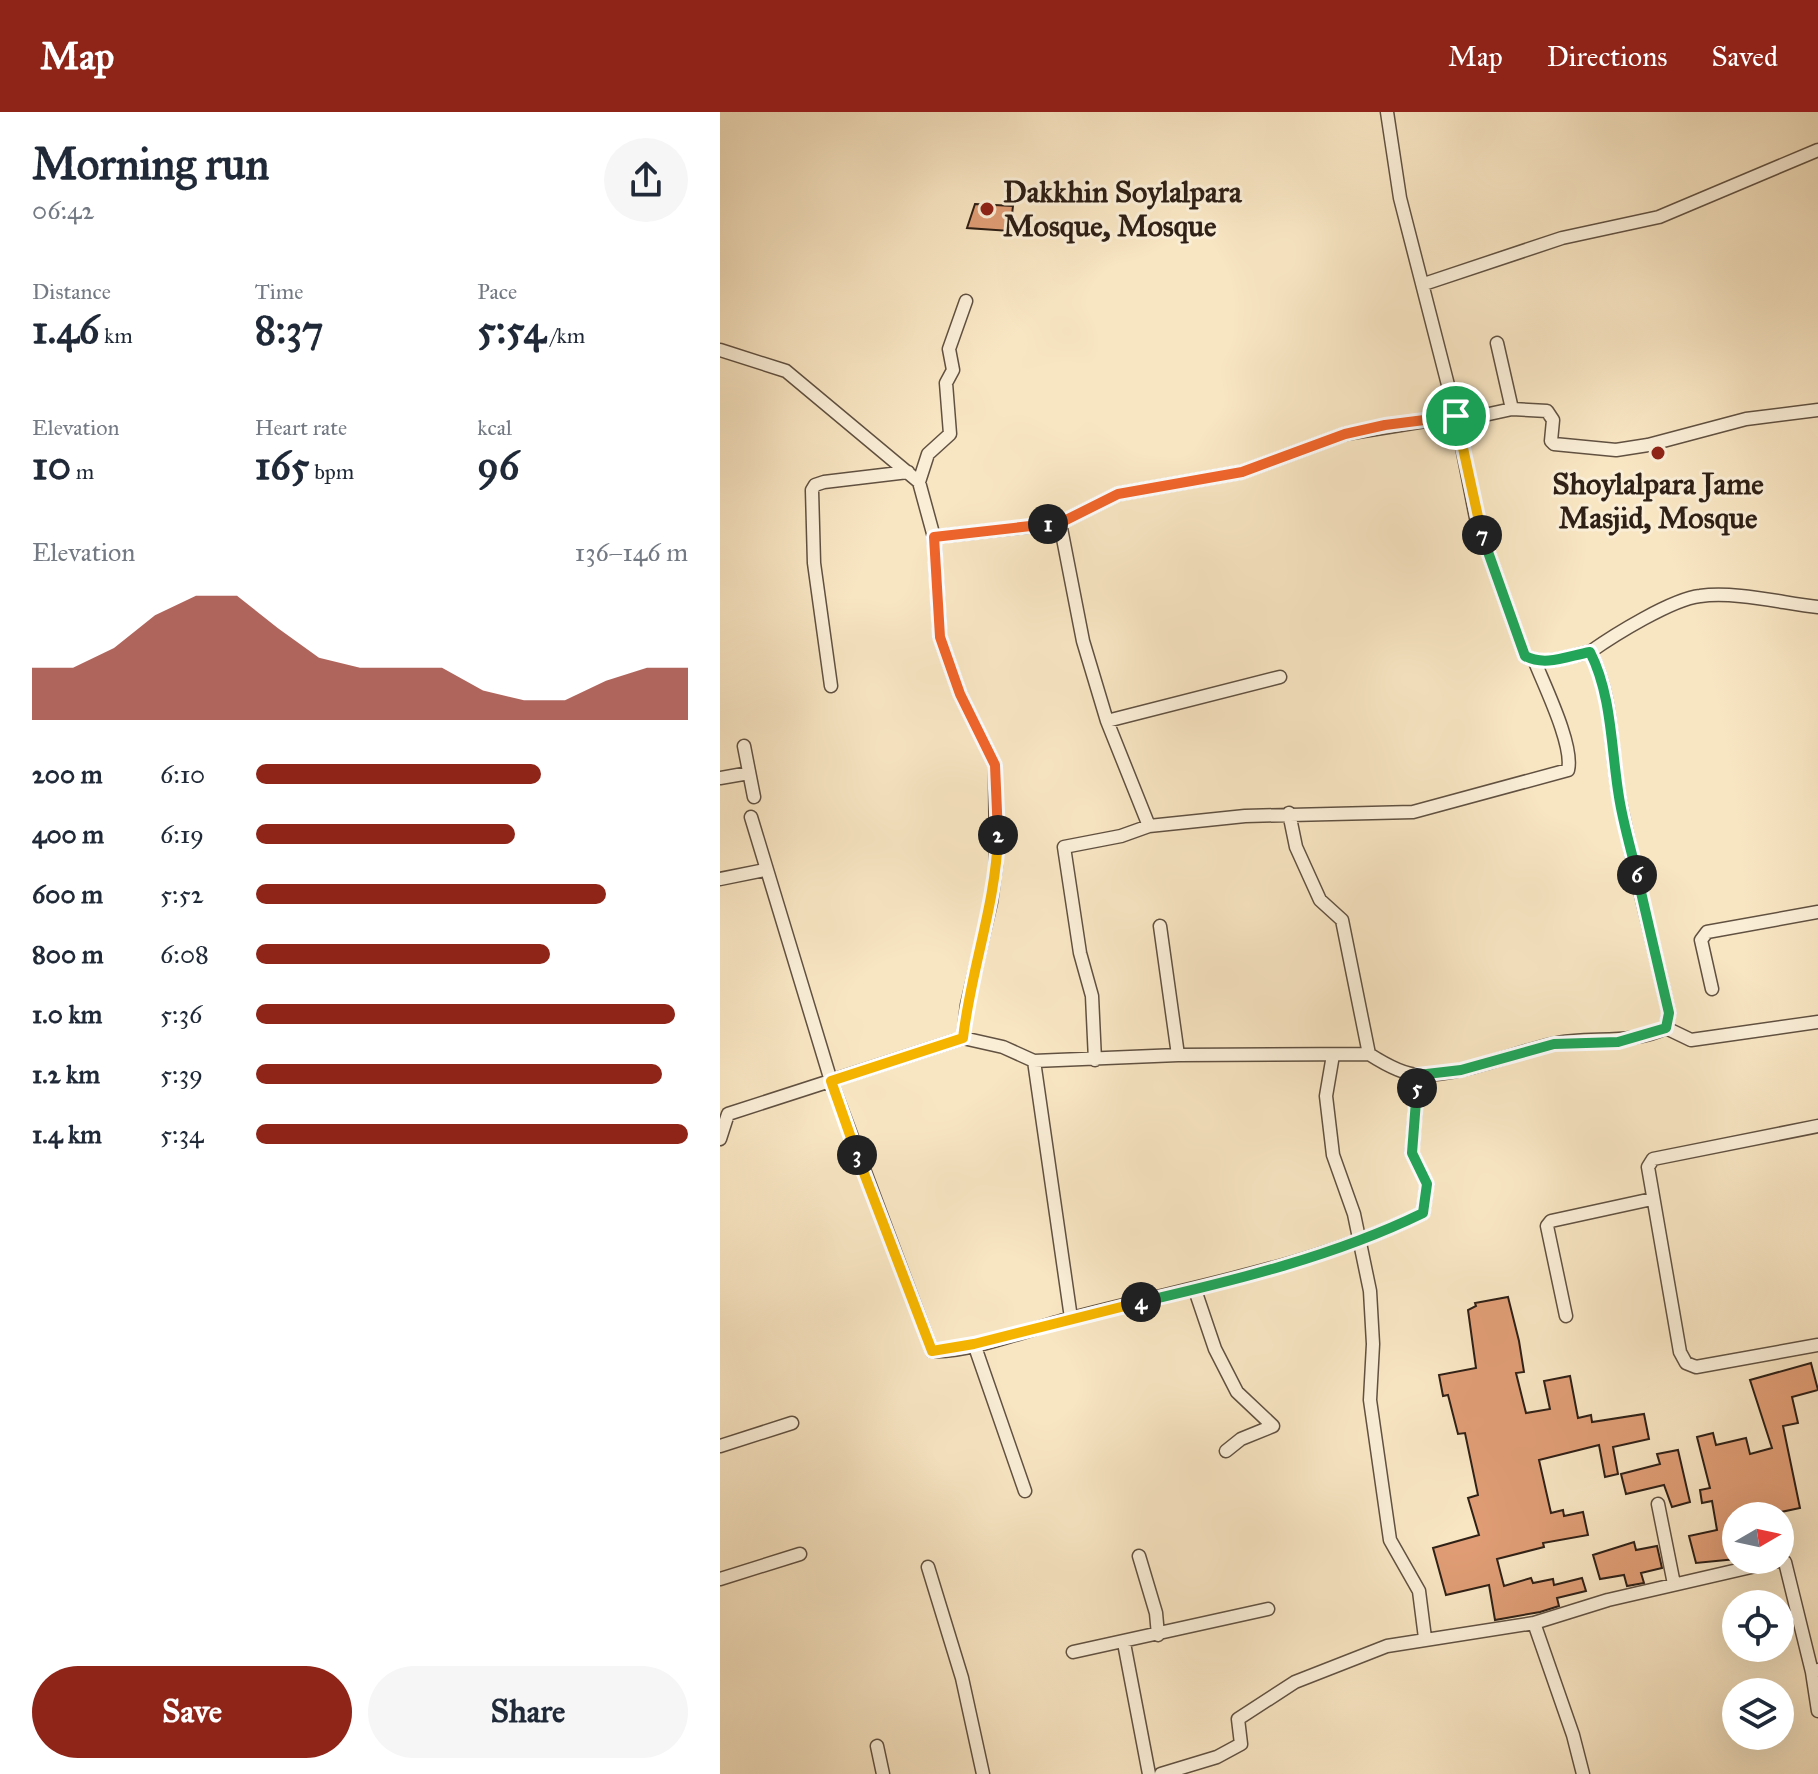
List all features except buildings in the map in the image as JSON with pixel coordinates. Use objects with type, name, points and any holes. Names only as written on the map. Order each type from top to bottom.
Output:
[{"type":"street","points":[[1095,1060],[1092,996],[1080,953],[1064,847],[1121,836],[1149,826],[1289,813],[1413,812],[1568,770],[1570,762],[1564,739],[1535,662],[1525,656],[1476,518],[1456,418],[1400,198],[1387,112]]},
{"type":"street","points":[[1424,284],[1562,238],[1659,217],[1818,150]]},
{"type":"street","points":[[919,482],[928,454],[950,434],[946,383],[953,370],[949,349],[966,301]]},
{"type":"street","points":[[1497,343],[1512,409]]},
{"type":"street","points":[[720,350],[786,371],[919,482],[934,537],[940,637],[960,694],[995,765],[996,865],[963,1038]]},
{"type":"street","points":[[934,537],[1060,523],[1118,494],[1242,472],[1345,434],[1385,425],[1512,409],[1547,411],[1553,420],[1551,441],[1554,444],[1616,450],[1648,445],[1746,419],[1818,410]]},
{"type":"street","points":[[831,686],[814,563],[812,490],[815,485],[824,482],[908,472]]},
{"type":"street","points":[[1060,523],[1083,641],[1107,721],[1149,826]]},
{"type":"street","points":[[1535,662],[1590,652],[1626,628],[1697,596],[1723,595],[1818,607]]},
{"type":"street","points":[[1590,652],[1604,690],[1619,799],[1669,1013],[1666,1028]]},
{"type":"street","points":[[1107,721],[1280,677]]},
{"type":"street","points":[[744,746],[754,797]]},
{"type":"street","points":[[720,778],[749,773]]},
{"type":"street","points":[[1289,813],[1296,847],[1320,900],[1342,920],[1369,1054]]},
{"type":"street","points":[[751,817],[831,1081],[930,1349],[936,1352],[1195,1290],[1359,1241],[1423,1213],[1427,1184],[1412,1153],[1418,1075]]},
{"type":"street","points":[[720,879],[765,870]]},
{"type":"street","points":[[1712,989],[1701,940],[1707,932],[1818,912]]},
{"type":"street","points":[[1160,926],[1178,1055]]},
{"type":"street","points":[[720,1139],[728,1114],[963,1038],[1003,1047],[1034,1061],[1178,1055],[1369,1054],[1383,1063],[1418,1075],[1461,1070],[1554,1044],[1618,1042],[1666,1028],[1691,1040],[1818,1022]]},
{"type":"street","points":[[1333,1055],[1326,1096],[1333,1155],[1354,1214],[1370,1291],[1373,1344],[1370,1400],[1390,1540],[1419,1591],[1425,1638]]},
{"type":"street","points":[[1034,1061],[1071,1318]]},
{"type":"street","points":[[1818,1126],[1653,1159],[1648,1167],[1680,1352],[1686,1363],[1696,1367],[1818,1345]]},
{"type":"street","points":[[1566,1316],[1547,1226],[1551,1221],[1652,1199]]},
{"type":"street","points":[[1195,1290],[1215,1349],[1237,1392],[1273,1426],[1241,1439],[1226,1451]]},
{"type":"street","points":[[974,1344],[1025,1491]]},
{"type":"street","points":[[720,1446],[792,1423]]},
{"type":"street","points":[[1658,1504],[1674,1584]]},
{"type":"street","points":[[720,1579],[800,1554]]},
{"type":"street","points":[[1139,1556],[1156,1613],[1158,1635]]},
{"type":"street","points":[[1161,1774],[1217,1757],[1241,1744],[1238,1719],[1295,1682],[1387,1646],[1534,1623],[1608,1600],[1781,1560],[1785,1562],[1815,1671],[1818,1711]]},
{"type":"street","points":[[928,1567],[962,1678],[983,1774]]},
{"type":"street","points":[[1073,1652],[1268,1609]]},
{"type":"street","points":[[1534,1623],[1573,1735],[1583,1774]]},
{"type":"street","points":[[1124,1643],[1149,1774]]},
{"type":"street","points":[[877,1746],[883,1774]]},
{"type":"place","name":"Dakkhin Soylalpara Mosque, Mosque","points":[[987,209]]},
{"type":"place","name":"Shoylalpara Jame Masjid, Mosque","points":[[1658,453]]},
{"type":"route","points":[[1456,416],[1476,518],[1525,656],[1535,662],[1546,662],[1590,652],[1596,664],[1604,690],[1619,799],[1669,1013],[1666,1028],[1618,1042],[1554,1044],[1461,1070],[1418,1075],[1412,1153],[1427,1184],[1423,1213],[1388,1230],[1353,1244],[1195,1290],[974,1344],[932,1351],[831,1081],[963,1038],[967,1005],[991,902],[998,836],[995,765],[960,694],[940,637],[934,537],[1060,523],[1118,494],[1242,472],[1345,434],[1385,425],[1456,416]]}]
